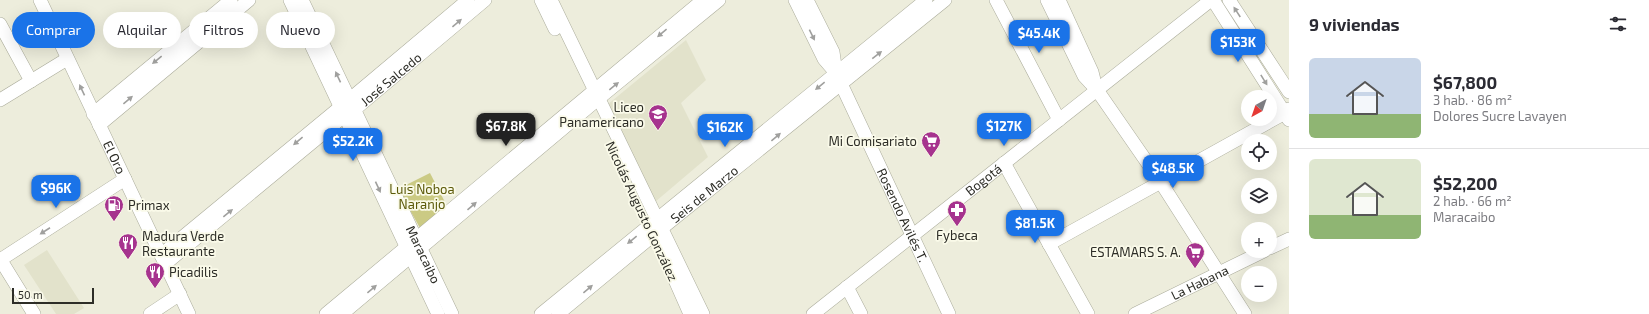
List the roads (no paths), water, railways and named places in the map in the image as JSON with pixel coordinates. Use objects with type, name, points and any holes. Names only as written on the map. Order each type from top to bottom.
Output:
[{"type":"street","name":"El Oro","points":[[40,0],[189,314]]},
{"type":"street","points":[[184,46],[231,0]]},
{"type":"street","points":[[96,119],[184,46],[249,0]]},
{"type":"street","name":"Maracaibo","points":[[290,0],[347,108],[414,248],[452,314]]},
{"type":"street","name":"Maracaibo","points":[[302,0],[347,108]]},
{"type":"street","name":"José Salcedo","points":[[432,37],[468,0]]},
{"type":"street","name":"José Salcedo","points":[[163,260],[432,37],[485,0]]},
{"type":"street","name":"Nicolás Augusto González","points":[[541,0],[593,97],[695,311]]},
{"type":"street","name":"Nicolás Augusto González","points":[[551,0],[593,97]]},
{"type":"street","points":[[685,21],[703,0]]},
{"type":"street","points":[[342,314],[414,248],[593,97],[685,21],[719,0]]},
{"type":"street","name":"Rosendo Avilés T.","points":[[795,0],[824,59],[838,78],[948,314]]},
{"type":"street","name":"Rosendo Avilés T.","points":[[807,0],[832,52],[838,78]]},
{"type":"street","name":"Seis de Marzo","points":[[915,17],[926,0]]},
{"type":"street","name":"Seis de Marzo","points":[[540,314],[556,311],[838,78],[915,17],[945,0]]},
{"type":"street","points":[[996,0],[1059,120]]},
{"type":"street","points":[[1047,0],[1084,76],[1097,90],[1160,181],[1246,314]]},
{"type":"street","points":[[1049,244],[1160,181],[1288,114],[1212,0]]},
{"type":"street","name":"Bogotá","points":[[813,314],[1212,0]]},
{"type":"street","points":[[1229,0],[1289,92]]},
{"type":"street","points":[[1064,2],[1092,72],[1097,90]]},
{"type":"street","points":[[0,24],[30,81]]},
{"type":"street","points":[[0,100],[67,59]]},
{"type":"street","points":[[1004,163],[1088,314]]},
{"type":"street","points":[[34,314],[0,259],[125,179]]},
{"type":"street","points":[[1277,246],[1287,243]]},
{"type":"street","points":[[326,314],[414,248]]},
{"type":"street","name":"Maracaibo","points":[[414,248],[438,314]]},
{"type":"street","name":"La Habana","points":[[1135,314],[1250,258]]},
{"type":"street","points":[[847,287],[861,314]]},
{"type":"street","points":[[150,314],[180,294]]},
{"type":"place","name":"Liceo Panamericano","points":[[658,131]]},
{"type":"place","name":"Mi Comisariato","points":[[931,158]]},
{"type":"place","name":"Primax","points":[[114,222]]},
{"type":"place","name":"Fybeca","points":[[957,227]]},
{"type":"place","name":"Madura Verde Restaurante","points":[[128,260]]},
{"type":"place","name":"ESTAMARS S. A.","points":[[1195,269]]},
{"type":"place","name":"Picadilis","points":[[155,289]]},
{"type":"park label","name":"Luis Noboa Naranjo","points":[[422,196]]}]
